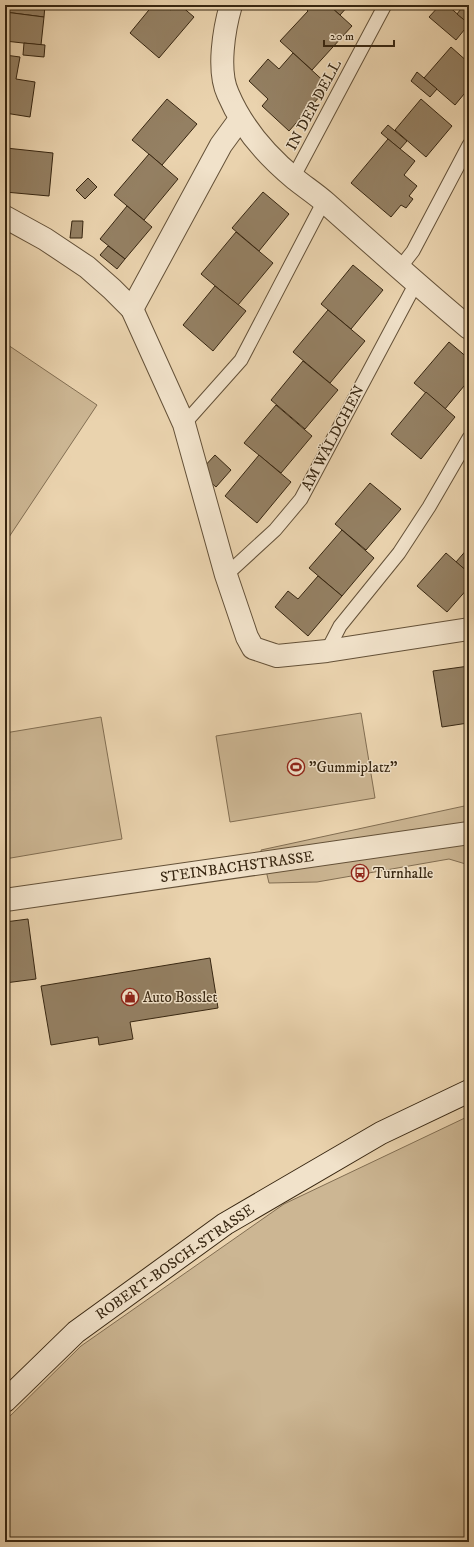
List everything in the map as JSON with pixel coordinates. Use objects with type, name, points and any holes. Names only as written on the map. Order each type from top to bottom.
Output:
[{"type":"street","points":[[231,5],[227,19],[222,66],[227,93],[240,119],[261,146],[293,178],[324,201],[399,269],[469,328]]},
{"type":"street","points":[[132,309],[221,145],[240,119]]},
{"type":"street","points":[[5,216],[45,239],[87,267],[132,309],[184,424],[226,575],[247,637],[253,648],[277,656],[328,652],[469,629]]},
{"type":"street","name":"STEINBACHSTRASSE","points":[[5,900],[469,833]]},
{"type":"street","name":"ROBERT-BOSCH-STRASSE","points":[[5,1401],[76,1332],[225,1224],[381,1133],[469,1091]]},
{"type":"lane","name":"IN DER DELL","points":[[293,178],[386,5]]},
{"type":"lane","points":[[399,269],[413,251],[469,145]]},
{"type":"lane","points":[[184,424],[241,360],[324,201]]},
{"type":"lane","name":"AM WÄLDCHEN","points":[[226,575],[275,530],[301,499],[416,283]]},
{"type":"lane","points":[[328,652],[340,626],[399,553],[429,507],[469,438]]},
{"type":"shaded area","points":[[5,343],[97,405],[5,543]]},
{"type":"shaded area","name":"\"Gummiplatz\"","points":[[361,713],[375,798],[230,822],[216,736]]},
{"type":"shaded area","points":[[101,717],[122,839],[5,859],[5,733]]},
{"type":"shaded area","points":[[469,805],[469,865],[449,859],[317,882],[269,883],[261,850]]},
{"type":"shaded area","points":[[469,1116],[469,1542],[5,1542],[5,1421],[81,1346],[284,1204]]},
{"type":"building","points":[[5,5],[45,5],[44,17],[5,12]]},
{"type":"building","points":[[153,5],[165,5],[171,10],[176,5],[180,5],[194,17],[159,58],[130,33]]},
{"type":"building","points":[[165,5],[176,5],[171,10]]},
{"type":"building","points":[[302,5],[329,5],[352,26],[312,70],[280,41],[308,11]]},
{"type":"building","points":[[329,5],[349,5],[340,15]]},
{"type":"building","points":[[440,5],[447,5],[469,24],[456,40],[429,17]]},
{"type":"building","points":[[464,5],[469,5],[469,24],[457,14]]},
{"type":"building","points":[[5,12],[44,17],[41,45],[5,41]]},
{"type":"building","points":[[24,43],[45,45],[44,57],[23,55]]},
{"type":"building","points":[[451,47],[469,63],[469,88],[455,105],[424,78]]},
{"type":"building","points":[[293,53],[329,86],[289,131],[262,106],[268,99],[249,81],[268,59],[279,69]]},
{"type":"building","points":[[5,55],[20,57],[16,79],[35,82],[30,117],[5,113]]},
{"type":"building","points":[[417,72],[437,89],[430,97],[411,81]]},
{"type":"building","points":[[167,99],[197,124],[162,165],[132,140]]},
{"type":"building","points":[[421,99],[452,126],[426,157],[395,130]]},
{"type":"building","points":[[388,125],[407,141],[400,149],[381,133]]},
{"type":"building","points":[[388,139],[415,161],[404,175],[417,186],[409,196],[413,199],[406,208],[401,205],[391,217],[351,183]]},
{"type":"building","points":[[6,148],[53,153],[49,196],[5,192]]},
{"type":"building","points":[[149,154],[178,179],[144,220],[114,195]]},
{"type":"building","points":[[88,178],[97,187],[85,199],[76,190]]},
{"type":"building","points":[[263,192],[289,214],[259,251],[232,228]]},
{"type":"building","points":[[127,206],[152,227],[125,259],[100,239]]},
{"type":"building","points":[[72,221],[83,221],[82,238],[70,238]]},
{"type":"building","points":[[236,232],[273,263],[238,305],[201,274]]},
{"type":"building","points":[[108,246],[125,259],[117,269],[100,255]]},
{"type":"building","points":[[353,265],[383,290],[351,329],[321,304]]},
{"type":"building","points":[[215,286],[246,311],[213,351],[183,325]]},
{"type":"building","points":[[328,310],[365,341],[330,383],[293,352]]},
{"type":"building","points":[[449,342],[469,359],[469,380],[445,409],[414,383]]},
{"type":"building","points":[[303,361],[338,390],[305,429],[271,400]]},
{"type":"building","points":[[426,392],[455,417],[421,459],[391,434]]},
{"type":"building","points":[[276,405],[312,436],[281,473],[244,443]]},
{"type":"building","points":[[215,455],[231,470],[216,487],[207,479],[202,469]]},
{"type":"building","points":[[259,455],[291,482],[257,523],[225,496]]},
{"type":"building","points":[[370,483],[401,509],[366,550],[335,524]]},
{"type":"building","points":[[342,530],[374,558],[342,596],[309,568]]},
{"type":"building","points":[[469,547],[469,573],[456,562]]},
{"type":"building","points":[[446,553],[469,573],[469,587],[447,612],[417,586]]},
{"type":"building","points":[[318,576],[342,596],[308,636],[275,607],[288,591],[298,599]]},
{"type":"building","points":[[469,666],[469,703],[465,703],[468,723],[442,727],[433,671]]},
{"type":"building","points":[[28,919],[36,979],[5,983],[5,922]]},
{"type":"building","name":"Auto Bosslet","points":[[210,958],[218,1008],[130,1022],[133,1039],[99,1045],[98,1037],[51,1045],[41,986]]},
{"type":"place","name":"\"Gummiplatz\"","points":[[296,767]]},
{"type":"place","name":"Turnhalle","points":[[360,873]]},
{"type":"place","name":"Auto Bosslet","points":[[130,997]]}]
